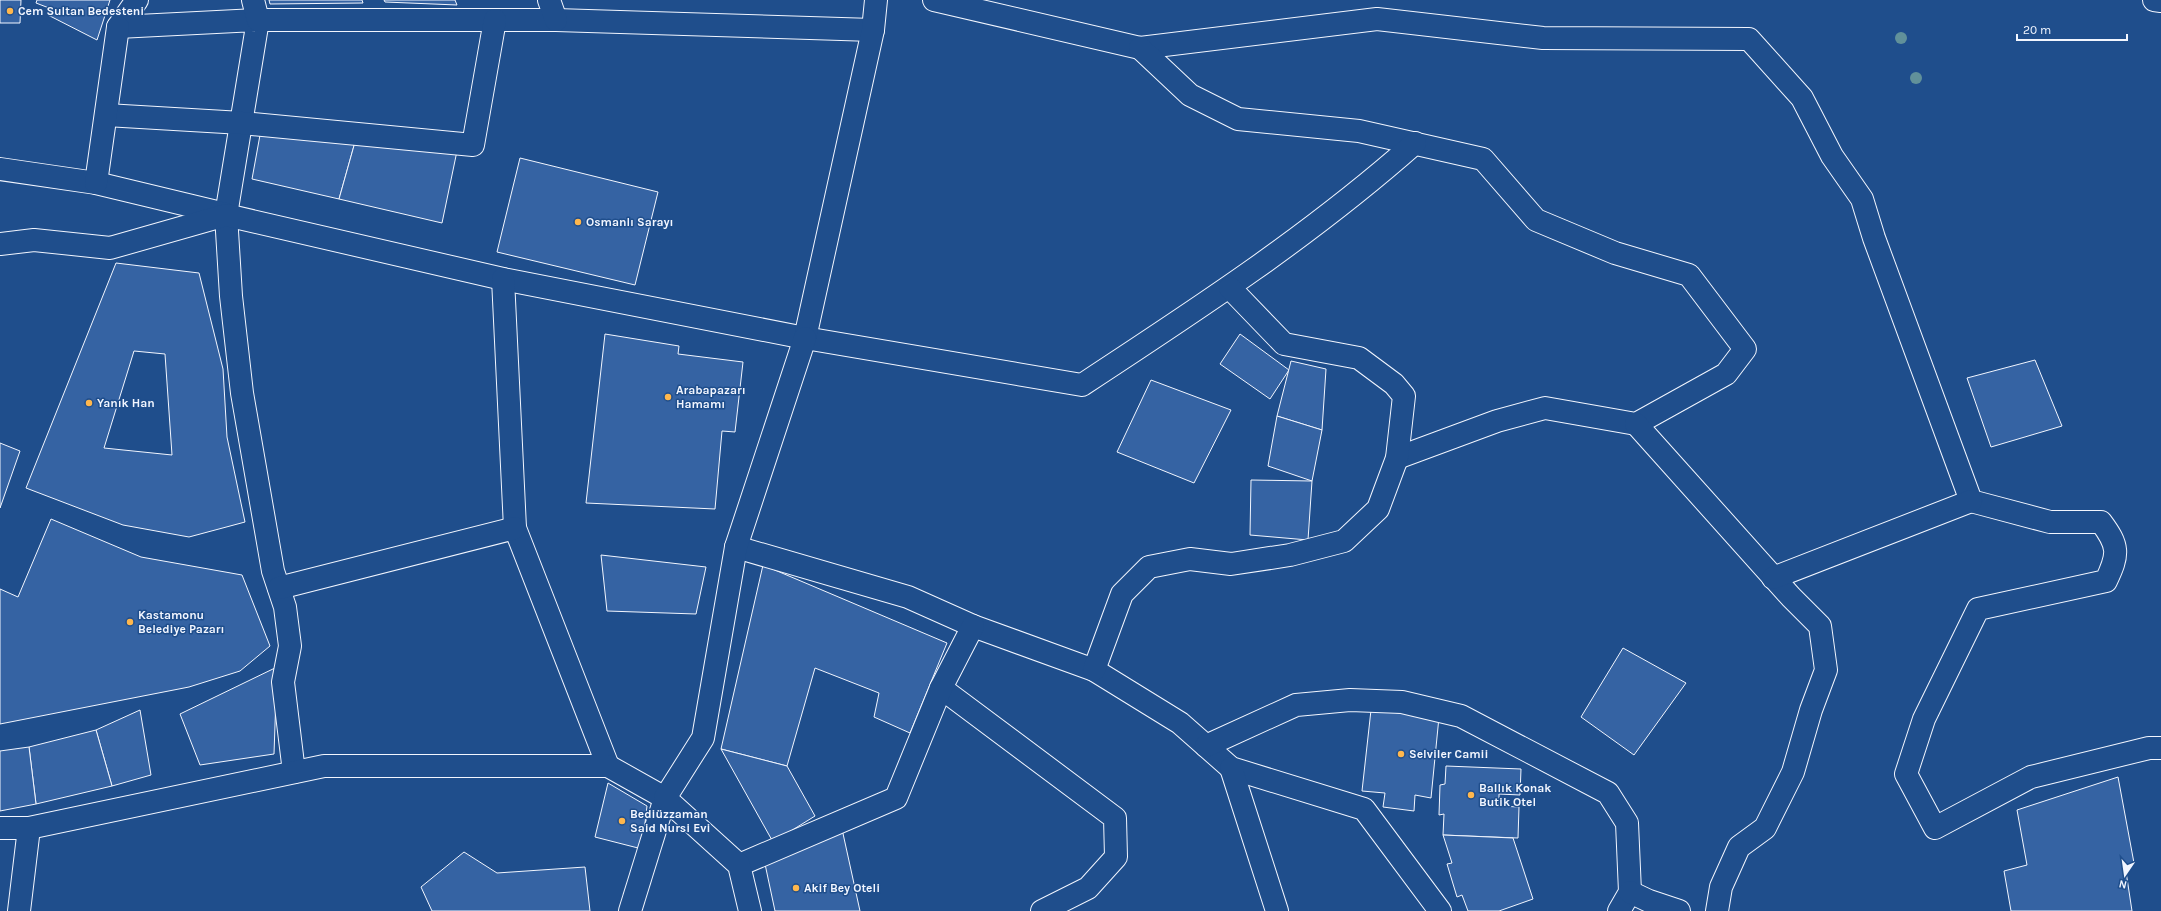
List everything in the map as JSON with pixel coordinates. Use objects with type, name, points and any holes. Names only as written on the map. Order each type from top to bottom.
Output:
[{"type":"street","points":[[96,183],[118,26],[137,0]]},
{"type":"street","points":[[630,911],[665,798],[703,738],[736,547],[805,338],[873,30],[876,0]]},
{"type":"street","points":[[934,0],[1002,8],[1140,48],[1377,19],[1543,38],[1748,39],[1802,98],[1832,156],[1862,199],[1874,238],[1971,501]]},
{"type":"street","points":[[2154,0],[2161,1]]},
{"type":"street","points":[[118,26],[255,10],[495,20],[553,10],[873,30]]},
{"type":"street","points":[[255,10],[242,124],[226,215],[231,296],[242,393],[258,495],[273,571],[285,607],[290,646],[283,682],[294,772]]},
{"type":"street","points":[[106,115],[242,124],[473,145],[495,20]]},
{"type":"street","points":[[1140,48],[1190,95],[1238,119],[1359,131],[1483,159],[1536,220],[1614,253],[1689,276],[1745,349],[1726,374],[1636,424]]},
{"type":"street","points":[[0,169],[96,183],[226,215],[503,279],[805,338],[1082,385],[1230,288],[1369,183],[1415,143]]},
{"type":"street","points":[[0,244],[34,240],[110,248],[226,215]]},
{"type":"street","points":[[503,279],[515,528],[608,766]]},
{"type":"street","points":[[1094,670],[1122,594],[1149,567],[1190,559],[1231,564],[1290,555],[1344,541],[1378,509],[1397,458],[1404,396],[1394,384],[1359,358],[1284,344],[1230,288]]},
{"type":"street","points":[[1397,458],[1497,422],[1545,408],[1636,424],[1773,578],[1820,626],[1826,670],[1811,710],[1793,772],[1765,828],[1739,847],[1721,886],[1716,911]]},
{"type":"street","points":[[1773,578],[1971,501],[2050,522],[2101,522],[2114,539],[2116,561],[2106,581],[1978,609],[1924,719],[1906,774],[1935,828],[2030,777],[2149,748],[2161,748]]},
{"type":"street","points":[[279,588],[515,528]]},
{"type":"street","points":[[736,547],[908,597],[973,626],[1094,670],[1180,723],[1231,768],[1364,809],[1440,911]]},
{"type":"street","points":[[739,865],[896,798],[941,688],[973,626]]},
{"type":"street","points":[[941,688],[1115,818],[1116,857],[1088,888],[1042,911]]},
{"type":"street","points":[[1206,746],[1296,705],[1350,700],[1402,702],[1461,716],[1608,793],[1627,823],[1630,892],[1619,911]]},
{"type":"street","points":[[0,828],[29,828],[324,766],[608,766],[665,798],[739,865],[750,911]]},
{"type":"street","points":[[1231,768],[1277,911]]},
{"type":"street","points":[[19,911],[29,828]]},
{"type":"street","points":[[1630,892],[1649,901],[1679,911]]},
{"type":"building","name":"Cem Sultan Bedesteni","points":[[0,0],[21,0],[20,23],[0,23]]},
{"type":"building","points":[[37,0],[110,0],[97,40],[48,15],[49,8],[36,3]]},
{"type":"building","points":[[269,0],[362,0],[363,3],[270,4]]},
{"type":"building","points":[[384,0],[455,0],[457,5],[385,2]]},
{"type":"building","points":[[260,135],[355,142],[339,199],[252,179]]},
{"type":"building","points":[[355,142],[457,151],[442,223],[339,199]]},
{"type":"building","name":"Osmanlı Sarayı","points":[[520,158],[658,192],[635,285],[497,252]]},
{"type":"building","name":"Yanık Han","points":[[116,263],[199,273],[223,369],[227,437],[245,522],[189,537],[123,525],[26,488]],"holes":[[[134,351],[165,354],[172,455],[104,448]]]},
{"type":"building","name":"Arabapazarı Hamamı","points":[[605,334],[679,346],[678,354],[743,362],[735,432],[722,431],[715,509],[586,503]]},
{"type":"building","points":[[1240,334],[1289,370],[1270,399],[1220,364]]},
{"type":"building","points":[[2035,360],[2062,426],[1991,447],[1967,378]]},
{"type":"building","points":[[1291,361],[1326,369],[1322,430],[1277,416]]},
{"type":"building","points":[[1151,380],[1231,410],[1194,483],[1117,452]]},
{"type":"building","points":[[1277,416],[1322,430],[1312,481],[1268,466]]},
{"type":"building","points":[[0,443],[20,451],[0,508]]},
{"type":"building","points":[[1251,480],[1312,481],[1308,540],[1250,535]]},
{"type":"building","name":"Kastamonu Belediye Pazarı","points":[[51,519],[141,557],[242,575],[270,646],[240,671],[189,687],[0,724],[0,589],[18,597]]},
{"type":"building","points":[[601,555],[706,567],[696,614],[607,611]]},
{"type":"building","points":[[763,565],[947,643],[910,733],[874,717],[879,693],[815,668],[787,766],[721,749]]},
{"type":"building","points":[[1623,648],[1686,683],[1634,755],[1581,717]]},
{"type":"building","points":[[277,667],[274,754],[200,765],[180,714]]},
{"type":"building","points":[[140,710],[151,775],[112,786],[96,730]]},
{"type":"building","name":"Selviler Camii","points":[[1371,710],[1439,717],[1431,798],[1415,795],[1414,811],[1383,807],[1385,793],[1362,791]]},
{"type":"building","points":[[96,730],[112,786],[36,804],[29,747]]},
{"type":"building","points":[[29,747],[36,804],[0,811],[0,751]]},
{"type":"building","points":[[721,749],[787,766],[815,816],[773,842]]},
{"type":"building","points":[[1446,766],[1521,769],[1520,795],[1499,794],[1499,806],[1519,807],[1518,838],[1443,835],[1444,814],[1439,815],[1440,785],[1445,784]]},
{"type":"building","points":[[2118,777],[2134,863],[2125,865],[2132,911],[2011,911],[2004,871],[2027,865],[2017,810]]},
{"type":"building","name":"Bediüzzaman Said Nursi Evi","points":[[608,783],[647,806],[642,849],[595,837]]},
{"type":"building","points":[[842,829],[860,911],[775,911],[765,864]]},
{"type":"building","points":[[1443,835],[1513,838],[1533,899],[1499,911],[1468,911],[1462,895],[1457,897],[1447,864],[1452,863]]},
{"type":"building","points":[[464,852],[497,873],[585,867],[590,911],[432,911],[421,887]]},
{"type":"place","name":"Cem Sultan Bedesteni","points":[[10,11]]},
{"type":"place","name":"Osmanlı Sarayı","points":[[578,222]]},
{"type":"place","name":"Arabapazarı Hamamı","points":[[668,397]]},
{"type":"place","name":"Yanık Han","points":[[89,403]]},
{"type":"place","name":"Kastamonu Belediye Pazarı","points":[[130,622]]},
{"type":"place","name":"Selviler Camii","points":[[1401,754]]},
{"type":"place","name":"Ballık Konak Butik Otel","points":[[1471,795]]},
{"type":"place","name":"Bediüzzaman Said Nursi Evi","points":[[622,821]]},
{"type":"place","name":"Akif Bey Oteli","points":[[796,888]]}]
